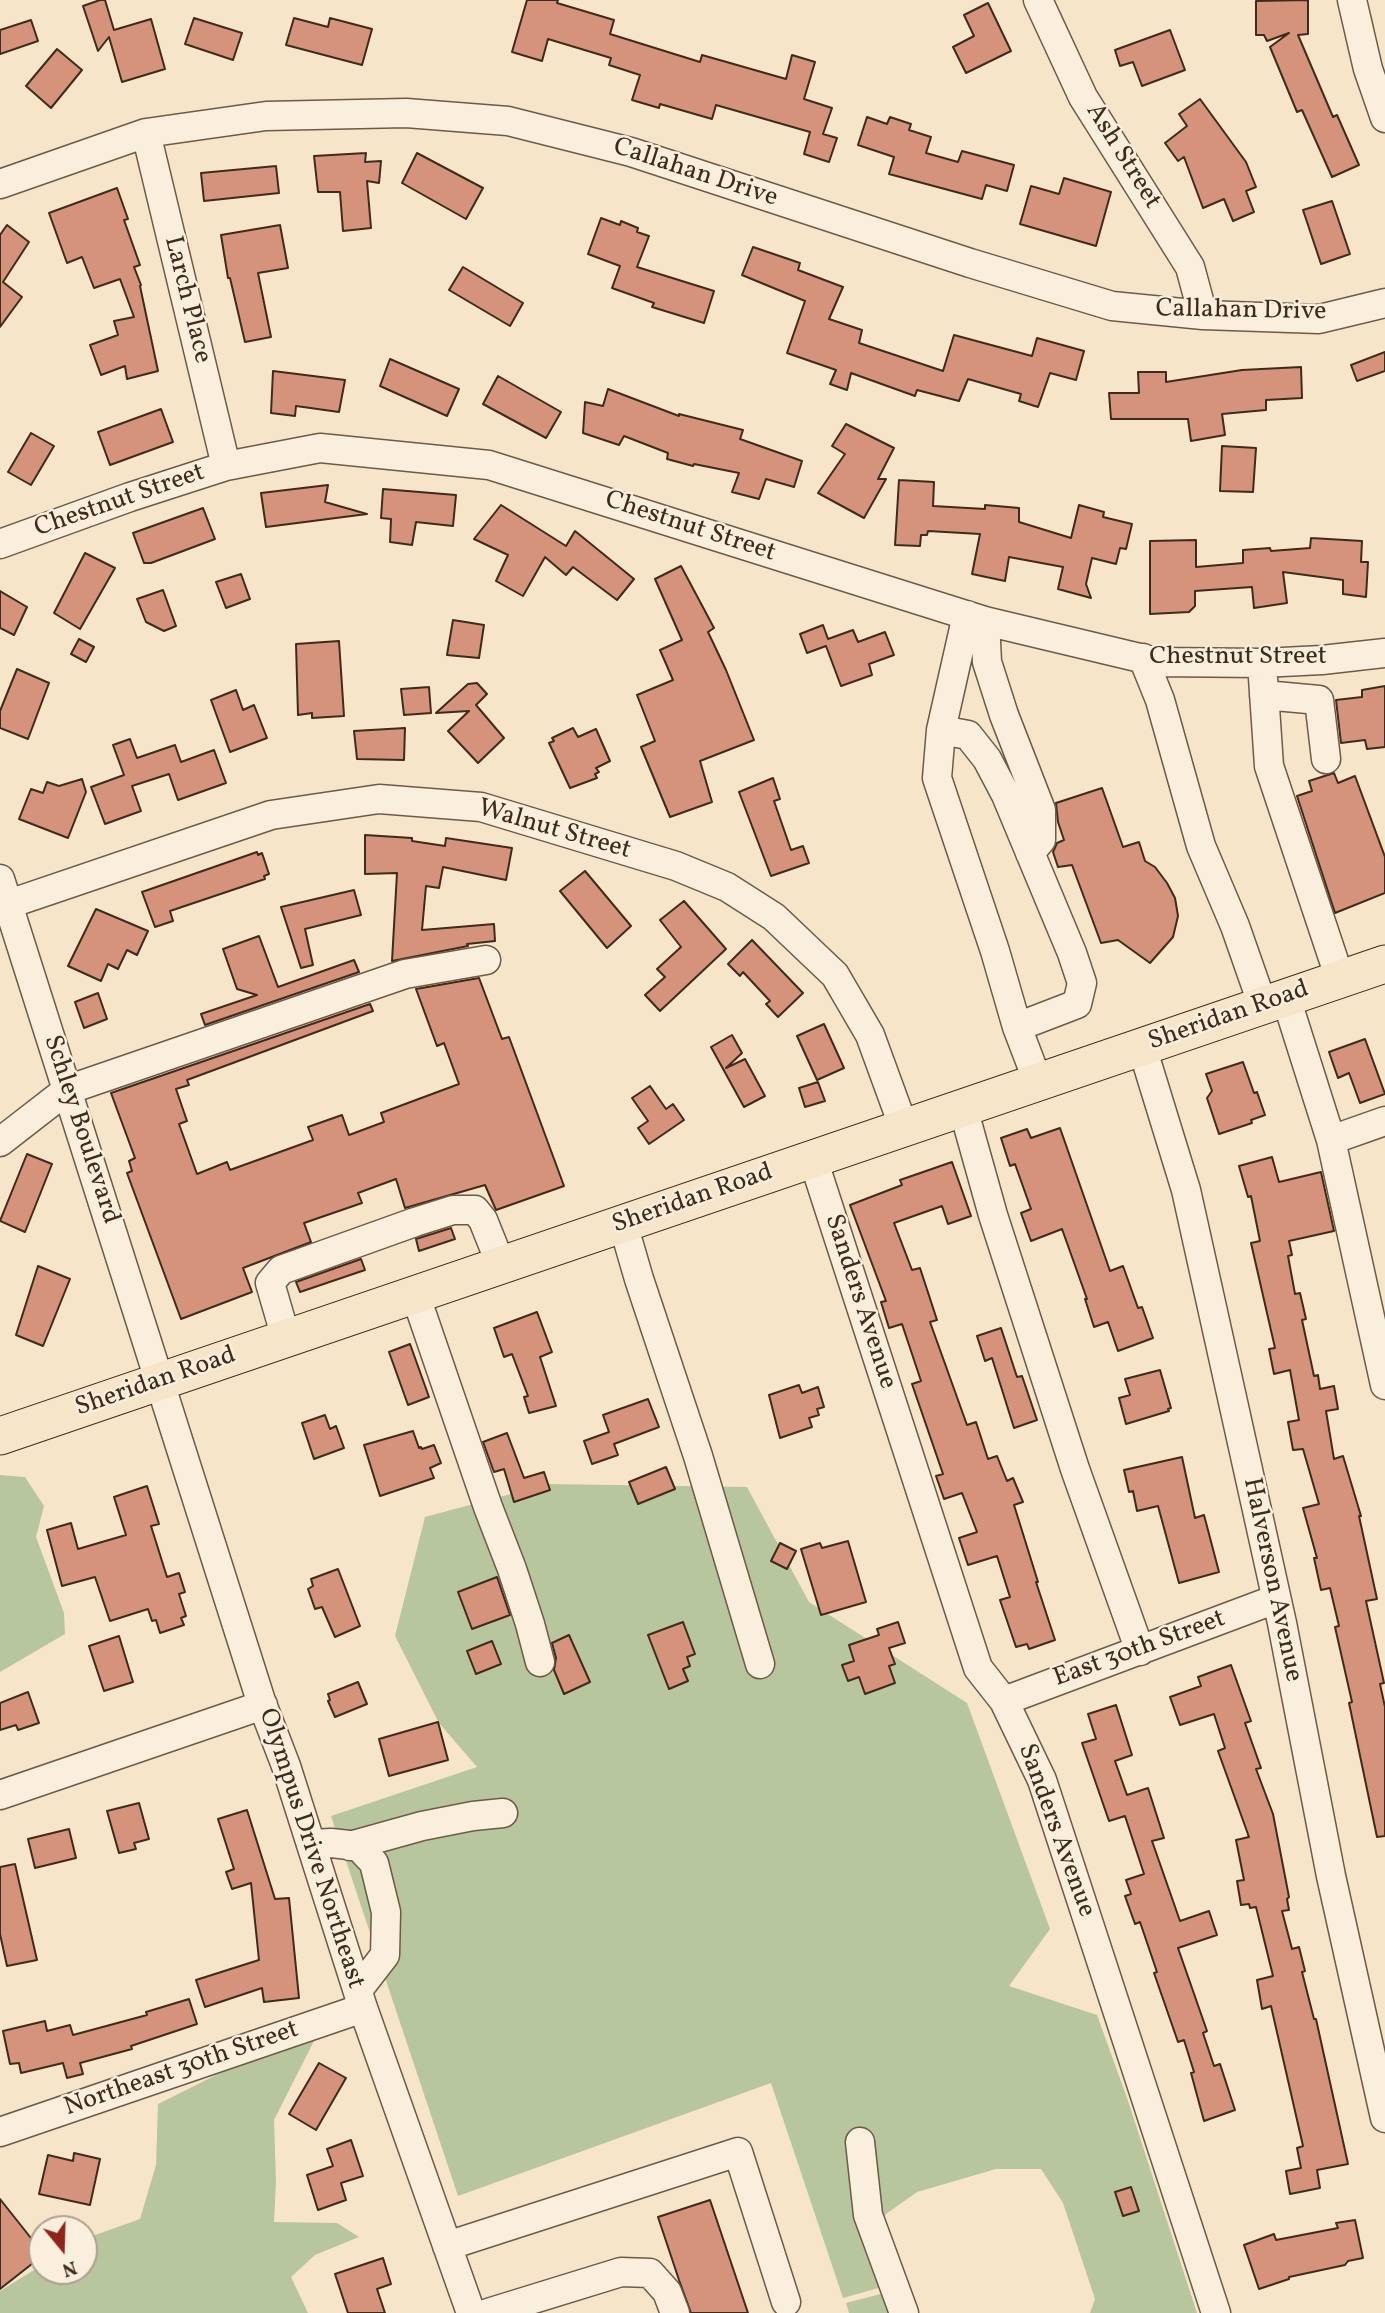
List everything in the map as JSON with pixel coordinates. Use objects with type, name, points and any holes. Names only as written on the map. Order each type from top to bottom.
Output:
[{"type":"main road","name":"Sheridan Road","points":[[0,1436],[1385,964]]},
{"type":"street","name":"Ash Street","points":[[1038,0],[1083,97],[1191,267],[1203,315]]},
{"type":"street","points":[[1352,0],[1368,69],[1385,118]]},
{"type":"street","name":"Callahan Drive","points":[[0,184],[146,133],[266,116],[406,113],[509,121],[631,152],[970,263],[1112,306],[1203,315],[1319,319],[1385,303]]},
{"type":"street","name":"Larch Place","points":[[146,133],[226,466]]},
{"type":"street","name":"Chestnut Street","points":[[0,544],[226,466],[320,448],[489,465],[976,618],[1157,662],[1262,663],[1385,653]]},
{"type":"street","points":[[976,618],[941,730],[937,778],[995,951],[1017,1027],[1038,1082]]},
{"type":"street","points":[[976,618],[1004,715],[1041,810],[1041,840],[1030,853]]},
{"type":"street","points":[[1143,658],[1160,700],[1201,846],[1235,926],[1274,1002],[1331,1140],[1385,1385]]},
{"type":"street","points":[[1262,663],[1269,766],[1340,979]]},
{"type":"street","points":[[1264,695],[1319,701],[1326,759]]},
{"type":"street","points":[[941,730],[968,735],[987,759],[1006,795],[1082,983],[1077,1004],[1017,1027]]},
{"type":"street","name":"Walnut Street","points":[[3,896],[271,815],[379,799],[481,807],[676,866],[727,887],[774,917],[835,975],[870,1035],[904,1128]]},
{"type":"street","name":"Schley Boulevard","points":[[3,896],[160,1381]]},
{"type":"street","points":[[0,1142],[67,1090],[405,974],[486,960]]},
{"type":"street","name":"Halverson Avenue","points":[[1142,1047],[1186,1190],[1276,1599],[1331,1876],[1385,2118]]},
{"type":"street","points":[[963,1108],[993,1215],[1076,1469],[1140,1651]]},
{"type":"street","points":[[1331,1140],[1385,1121]]},
{"type":"street","name":"Sanders Avenue","points":[[813,1159],[978,1668],[1004,1701],[1042,1780],[1216,2313]]},
{"type":"street","points":[[286,1338],[270,1283],[281,1270],[415,1222],[453,1210],[475,1210],[483,1220],[501,1265]]},
{"type":"street","points":[[623,1224],[698,1456],[760,1664]]},
{"type":"street","points":[[415,1294],[512,1569],[540,1662]]},
{"type":"street","name":"Olympus Drive Northeast","points":[[160,1381],[360,1999],[471,2313]]},
{"type":"street","name":"East 30th Street","points":[[1004,1701],[1276,1599]]},
{"type":"street","points":[[0,1795],[263,1705]]},
{"type":"street","points":[[351,1846],[422,1826],[503,1813]]},
{"type":"street","points":[[311,1844],[358,1846],[374,1863],[386,1912],[385,1955],[360,1999]]},
{"type":"street","name":"Northeast 30th Street","points":[[0,2132],[360,1999]]},
{"type":"street","points":[[860,2142],[869,2216],[904,2313]]},
{"type":"street","points":[[447,2246],[738,2152],[786,2302]]},
{"type":"street","points":[[488,2313],[621,2272],[650,2273],[667,2292],[675,2313]]},
{"type":"green space","points":[[0,1475],[25,1477],[44,1506],[36,1537],[64,1613],[65,1634],[0,1672]]},
{"type":"green space","points":[[548,1484],[747,1487],[809,1602],[967,1703],[1050,1929],[1009,1986],[1097,2015],[1197,2313],[1090,2313],[1095,2299],[1063,2203],[1041,2169],[996,2169],[917,2192],[886,2214],[870,2243],[882,2287],[843,2298],[771,2083],[458,2196],[331,1816],[477,1767],[439,1723],[395,1636],[425,1517]]},
{"type":"green space","points":[[315,2039],[274,2120],[274,2222],[337,2223],[359,2237],[315,2255],[291,2277],[308,2313],[0,2313],[0,2291],[28,2274],[28,2285],[98,2285],[98,2234],[140,2219],[156,2165],[158,2104],[232,2067]]},
{"type":"green space","points":[[884,2293],[893,2313],[849,2313],[846,2303]]},
{"type":"building","points":[[105,0],[114,30],[151,19],[165,69],[122,82],[109,37],[98,51],[83,6]]},
{"type":"building","points":[[527,0],[558,0],[557,3],[614,20],[610,34],[700,62],[702,55],[786,79],[792,55],[815,62],[804,99],[832,108],[823,134],[837,138],[829,162],[804,154],[810,132],[716,105],[712,119],[660,104],[659,108],[632,100],[640,75],[609,65],[611,58],[548,39],[542,61],[512,52]]},
{"type":"building","points":[[1308,0],[1308,34],[1298,35],[1333,117],[1337,115],[1359,165],[1332,177],[1302,110],[1297,112],[1270,47],[1289,33],[1267,41],[1264,35],[1256,35],[1256,1]]},
{"type":"building","points":[[988,3],[1011,51],[966,73],[953,47],[974,36],[964,15]]},
{"type":"building","points":[[194,18],[242,33],[233,60],[185,44]]},
{"type":"building","points":[[294,18],[328,27],[330,18],[372,29],[362,65],[286,45]]},
{"type":"building","points":[[31,20],[38,41],[0,54],[0,30]]},
{"type":"building","points":[[1170,30],[1185,70],[1142,86],[1133,62],[1120,66],[1115,50]]},
{"type":"building","points":[[57,49],[82,70],[51,108],[26,86]]},
{"type":"building","points":[[1200,99],[1246,162],[1256,187],[1246,191],[1254,212],[1233,221],[1224,199],[1203,208],[1184,157],[1178,161],[1165,143],[1187,126],[1179,114]]},
{"type":"building","points":[[867,117],[887,124],[890,117],[911,124],[909,130],[931,137],[926,153],[958,162],[962,151],[1014,165],[1007,191],[986,185],[982,199],[889,174],[894,157],[858,145]]},
{"type":"building","points":[[366,153],[365,162],[381,161],[379,183],[367,181],[371,228],[343,231],[340,192],[318,192],[314,156]]},
{"type":"building","points":[[417,153],[483,188],[466,219],[402,183]]},
{"type":"building","points":[[276,166],[279,193],[204,201],[201,173]]},
{"type":"building","points":[[1064,178],[1111,192],[1096,246],[1020,224],[1031,186],[1059,194]]},
{"type":"building","points":[[117,188],[128,219],[124,220],[140,265],[134,267],[141,285],[158,371],[127,379],[125,366],[101,375],[90,345],[118,335],[114,321],[134,317],[120,279],[94,288],[82,257],[67,263],[49,213]]},
{"type":"building","points":[[1332,201],[1350,254],[1321,264],[1303,210]]},
{"type":"building","points":[[601,218],[620,225],[621,221],[638,228],[637,232],[649,236],[637,267],[714,291],[704,323],[652,307],[654,303],[612,288],[620,266],[588,254]]},
{"type":"building","points":[[7,225],[29,242],[3,282],[22,297],[0,327],[0,235]]},
{"type":"building","points":[[280,225],[288,268],[258,273],[271,337],[245,342],[228,278],[221,235]]},
{"type":"building","points":[[753,247],[800,263],[798,270],[843,287],[829,319],[862,330],[859,343],[943,371],[954,335],[1032,356],[1037,338],[1084,351],[1076,380],[1050,373],[1038,407],[1019,401],[1021,394],[968,379],[959,401],[917,390],[915,396],[851,373],[847,390],[830,384],[836,370],[787,353],[805,301],[742,275]]},
{"type":"building","points":[[463,267],[523,303],[510,326],[449,290]]},
{"type":"building","points":[[1385,352],[1385,371],[1357,381],[1351,365]]},
{"type":"building","points":[[390,359],[459,389],[447,416],[380,386]]},
{"type":"building","points":[[1301,367],[1302,398],[1266,400],[1266,410],[1222,414],[1225,435],[1191,441],[1188,419],[1111,419],[1109,393],[1139,393],[1138,372],[1166,372],[1166,382],[1242,370]]},
{"type":"building","points":[[273,371],[345,380],[339,412],[296,406],[295,416],[271,413]]},
{"type":"building","points":[[498,376],[561,412],[546,438],[483,404]]},
{"type":"building","points":[[608,389],[679,416],[743,430],[740,439],[802,461],[794,487],[766,479],[759,499],[732,492],[739,473],[667,459],[668,453],[624,436],[619,445],[583,433],[585,402],[603,406]]},
{"type":"building","points":[[161,409],[173,442],[110,465],[98,432]]},
{"type":"building","points":[[846,424],[894,448],[878,479],[886,479],[864,518],[818,493],[845,454],[832,446]]},
{"type":"building","points":[[31,433],[54,446],[31,485],[8,472]]},
{"type":"building","points":[[1222,446],[1256,448],[1253,492],[1220,491]]},
{"type":"building","points":[[899,480],[934,482],[933,506],[985,509],[985,505],[1019,508],[1019,522],[1071,538],[1079,505],[1104,512],[1103,517],[1132,524],[1126,549],[1120,548],[1116,564],[1092,558],[1086,584],[1091,598],[1058,589],[1063,567],[1009,557],[1005,581],[972,574],[980,534],[928,531],[927,535],[921,535],[920,546],[895,545]]},
{"type":"building","points":[[328,485],[325,502],[367,514],[266,527],[261,493]]},
{"type":"building","points":[[383,489],[456,495],[453,526],[416,522],[412,545],[390,542],[391,519],[381,518]]},
{"type":"building","points":[[501,505],[566,546],[575,531],[634,579],[617,600],[573,567],[566,575],[545,557],[523,596],[496,581],[508,555],[474,539]]},
{"type":"building","points":[[203,508],[215,539],[151,563],[144,563],[133,533]]},
{"type":"building","points":[[1311,538],[1362,541],[1361,562],[1368,562],[1366,597],[1343,594],[1343,580],[1283,572],[1287,603],[1254,608],[1252,587],[1195,591],[1195,606],[1189,612],[1150,614],[1150,541],[1196,540],[1196,567],[1243,563],[1243,550],[1310,548]]},
{"type":"building","points":[[85,553],[115,568],[80,629],[54,613]]},
{"type":"building","points":[[681,566],[714,628],[708,632],[754,740],[700,761],[712,802],[670,817],[641,747],[655,741],[637,695],[673,680],[660,650],[682,640],[655,579]]},
{"type":"building","points":[[241,574],[250,599],[226,608],[216,582]]},
{"type":"building","points":[[163,590],[176,626],[164,631],[146,622],[137,599]]},
{"type":"building","points":[[0,591],[27,607],[14,635],[0,628]]},
{"type":"building","points":[[453,620],[484,625],[479,658],[447,655]]},
{"type":"building","points":[[823,625],[828,639],[853,630],[858,642],[885,632],[894,655],[869,664],[872,675],[841,686],[826,646],[807,653],[800,634]]},
{"type":"building","points":[[79,639],[94,647],[86,662],[71,654]]},
{"type":"building","points":[[339,641],[344,716],[312,718],[312,713],[298,715],[296,644]]},
{"type":"building","points":[[17,669],[49,683],[28,739],[0,728],[0,711]]},
{"type":"building","points":[[477,683],[487,694],[476,705],[504,738],[478,763],[448,731],[469,711],[436,713],[468,684]]},
{"type":"building","points":[[1385,686],[1385,747],[1367,749],[1365,740],[1341,743],[1336,700],[1362,697],[1362,690]]},
{"type":"building","points":[[429,687],[431,713],[404,715],[401,689]]},
{"type":"building","points":[[236,690],[243,710],[254,705],[267,738],[230,752],[211,700]]},
{"type":"building","points":[[405,728],[404,760],[357,759],[354,731]]},
{"type":"building","points":[[573,728],[578,737],[596,729],[610,761],[596,768],[599,772],[595,774],[597,778],[570,788],[549,743],[554,741],[552,738]]},
{"type":"building","points":[[130,739],[137,758],[175,745],[181,762],[214,750],[226,783],[178,800],[169,774],[132,786],[141,811],[105,824],[91,787],[124,775],[113,745]]},
{"type":"building","points":[[1334,773],[1338,783],[1355,776],[1385,857],[1385,893],[1335,913],[1297,796],[1312,791],[1309,781]]},
{"type":"building","points":[[773,778],[780,799],[774,801],[791,850],[803,846],[809,863],[771,876],[739,792]]},
{"type":"building","points":[[82,779],[86,792],[68,838],[19,819],[31,789],[43,793],[47,782],[59,786]]},
{"type":"building","points":[[1102,788],[1123,847],[1139,842],[1145,861],[1155,867],[1175,898],[1178,916],[1173,937],[1150,963],[1118,940],[1101,943],[1072,865],[1058,867],[1053,852],[1057,843],[1064,840],[1056,803]]},
{"type":"building","points":[[365,835],[412,838],[412,841],[445,846],[446,838],[512,848],[506,880],[443,867],[439,888],[426,886],[422,930],[494,924],[495,941],[467,944],[468,946],[392,961],[397,873],[365,874]]},
{"type":"building","points":[[257,852],[258,855],[262,853],[269,874],[264,876],[265,879],[170,911],[173,921],[155,927],[142,892]]},
{"type":"building","points":[[585,871],[631,926],[607,948],[560,891]]},
{"type":"building","points":[[354,890],[361,915],[305,929],[313,965],[301,968],[281,907]]},
{"type":"building","points":[[684,901],[726,949],[660,1011],[645,995],[665,977],[657,969],[681,947],[660,920]]},
{"type":"building","points":[[96,909],[148,931],[137,955],[127,950],[118,969],[108,964],[101,981],[68,966]]},
{"type":"building","points":[[259,936],[278,987],[354,960],[359,972],[205,1025],[201,1014],[257,995],[237,989],[223,949]]},
{"type":"building","points":[[752,940],[803,993],[778,1017],[766,1004],[770,1001],[743,972],[740,976],[728,964]]},
{"type":"building","points":[[479,978],[502,1039],[509,1037],[564,1186],[496,1210],[485,1185],[405,1208],[396,1179],[358,1193],[362,1203],[304,1223],[311,1242],[243,1268],[252,1292],[181,1319],[127,1173],[132,1171],[129,1161],[135,1158],[111,1093],[370,1004],[373,1011],[187,1080],[189,1085],[176,1089],[187,1121],[179,1124],[197,1174],[227,1162],[230,1170],[313,1140],[308,1127],[342,1115],[349,1135],[384,1122],[381,1113],[459,1084],[444,1043],[437,1046],[416,989]]},
{"type":"building","points":[[98,993],[107,1019],[84,1028],[75,1002]]},
{"type":"building","points":[[824,1024],[844,1068],[817,1080],[797,1036]]},
{"type":"building","points":[[732,1035],[742,1053],[726,1068],[745,1059],[765,1096],[744,1107],[711,1047]]},
{"type":"building","points":[[1365,1039],[1385,1094],[1360,1103],[1349,1073],[1338,1078],[1329,1052]]},
{"type":"building","points":[[1243,1062],[1265,1115],[1251,1120],[1252,1123],[1219,1134],[1207,1098],[1212,1091],[1206,1074]]},
{"type":"building","points":[[818,1082],[825,1101],[805,1107],[799,1088]]},
{"type":"building","points":[[650,1086],[666,1109],[673,1104],[684,1120],[649,1144],[638,1128],[648,1121],[632,1098]]},
{"type":"building","points":[[1060,1128],[1110,1271],[1123,1266],[1138,1308],[1142,1307],[1153,1338],[1118,1351],[1108,1322],[1094,1327],[1062,1229],[1031,1241],[1021,1213],[1031,1209],[1015,1164],[1010,1166],[1001,1138],[1027,1129],[1031,1138]]},
{"type":"building","points":[[27,1154],[52,1164],[25,1232],[0,1221]]},
{"type":"building","points":[[1272,1157],[1279,1182],[1321,1172],[1334,1231],[1289,1241],[1292,1255],[1288,1256],[1295,1294],[1300,1293],[1306,1319],[1302,1320],[1314,1376],[1318,1375],[1320,1389],[1334,1386],[1338,1409],[1326,1411],[1334,1459],[1343,1456],[1361,1516],[1377,1599],[1366,1601],[1384,1683],[1380,1684],[1385,1707],[1385,1836],[1377,1837],[1335,1627],[1339,1626],[1330,1588],[1321,1590],[1314,1558],[1317,1558],[1303,1508],[1319,1504],[1303,1449],[1293,1450],[1288,1422],[1299,1420],[1290,1370],[1274,1374],[1269,1349],[1275,1348],[1251,1243],[1260,1241],[1251,1196],[1248,1197],[1239,1166]]},
{"type":"building","points":[[952,1162],[971,1216],[948,1224],[942,1206],[894,1223],[912,1270],[920,1268],[937,1320],[930,1322],[967,1425],[976,1422],[988,1459],[997,1456],[1007,1481],[1013,1478],[1023,1502],[1014,1505],[1055,1640],[1029,1649],[1027,1644],[1016,1647],[1000,1600],[1010,1597],[997,1556],[968,1565],[959,1538],[977,1532],[962,1493],[944,1499],[936,1476],[943,1474],[912,1384],[921,1381],[902,1324],[889,1328],[881,1302],[886,1301],[850,1205],[902,1185],[900,1180]]},
{"type":"building","points":[[451,1228],[455,1239],[419,1251],[416,1239]]},
{"type":"building","points":[[361,1259],[365,1270],[300,1292],[296,1282]]},
{"type":"building","points":[[38,1266],[70,1279],[43,1346],[16,1335]]},
{"type":"building","points":[[537,1312],[552,1352],[540,1357],[556,1406],[529,1413],[524,1397],[528,1396],[512,1354],[504,1357],[494,1328]]},
{"type":"building","points":[[1001,1328],[1017,1377],[1022,1376],[1037,1420],[1014,1428],[992,1358],[985,1361],[977,1336]]},
{"type":"building","points":[[410,1344],[429,1397],[408,1405],[389,1352]]},
{"type":"building","points":[[1160,1370],[1171,1408],[1169,1411],[1126,1424],[1119,1398],[1130,1395],[1125,1379]]},
{"type":"building","points":[[799,1385],[802,1393],[818,1387],[824,1407],[817,1409],[819,1415],[809,1418],[812,1427],[780,1438],[769,1395]]},
{"type":"building","points":[[648,1399],[659,1427],[614,1444],[618,1455],[592,1464],[584,1441],[609,1432],[603,1415]]},
{"type":"building","points":[[325,1415],[330,1429],[336,1426],[344,1448],[314,1459],[302,1423]]},
{"type":"building","points":[[413,1431],[419,1448],[434,1445],[441,1463],[430,1468],[434,1478],[380,1496],[364,1445]]},
{"type":"building","points":[[507,1433],[524,1478],[544,1472],[550,1490],[514,1502],[504,1469],[494,1472],[483,1442]]},
{"type":"building","points":[[1182,1457],[1195,1518],[1204,1515],[1219,1572],[1179,1583],[1158,1506],[1137,1511],[1133,1491],[1129,1492],[1124,1470]]},
{"type":"building","points":[[666,1467],[675,1489],[638,1504],[629,1482]]},
{"type":"building","points":[[147,1486],[159,1524],[151,1526],[167,1577],[179,1573],[185,1592],[179,1594],[186,1616],[181,1618],[184,1625],[160,1633],[156,1620],[152,1621],[148,1609],[110,1621],[95,1577],[62,1586],[47,1530],[71,1523],[78,1549],[126,1535],[114,1497]]},
{"type":"building","points":[[848,1541],[866,1602],[821,1615],[801,1549],[820,1543],[822,1548]]},
{"type":"building","points":[[780,1543],[796,1551],[787,1569],[771,1561]]},
{"type":"building","points":[[338,1569],[360,1626],[335,1637],[322,1607],[315,1609],[308,1589],[313,1586],[311,1579]]},
{"type":"building","points":[[497,1577],[510,1615],[472,1629],[458,1592]]},
{"type":"building","points":[[683,1622],[695,1654],[687,1657],[690,1666],[683,1669],[688,1681],[669,1689],[648,1635]]},
{"type":"building","points":[[898,1622],[905,1643],[889,1648],[895,1664],[889,1666],[895,1683],[865,1694],[859,1677],[848,1681],[842,1665],[854,1661],[849,1645],[879,1635],[877,1629]]},
{"type":"building","points":[[569,1635],[590,1682],[564,1694],[554,1670],[556,1658],[552,1643]]},
{"type":"building","points":[[119,1636],[133,1682],[104,1691],[89,1646]]},
{"type":"building","points":[[492,1641],[501,1664],[476,1674],[467,1651]]},
{"type":"building","points":[[1231,1665],[1251,1721],[1245,1723],[1261,1768],[1256,1769],[1273,1814],[1289,1897],[1289,1910],[1282,1911],[1292,1949],[1299,1947],[1305,1971],[1302,1972],[1316,2019],[1348,2164],[1317,2170],[1320,2188],[1290,2194],[1286,2171],[1301,2168],[1297,2148],[1303,2146],[1271,2006],[1262,2009],[1257,1980],[1273,1976],[1256,1907],[1241,1905],[1237,1881],[1244,1880],[1236,1840],[1249,1837],[1218,1751],[1225,1748],[1214,1714],[1180,1725],[1170,1697],[1201,1686],[1198,1677]]},
{"type":"building","points":[[358,1682],[367,1704],[335,1717],[328,1694]]},
{"type":"building","points":[[28,1692],[39,1723],[18,1730],[16,1725],[0,1730],[0,1703]]},
{"type":"building","points":[[1116,1705],[1132,1755],[1115,1761],[1127,1795],[1148,1788],[1164,1838],[1152,1841],[1180,1921],[1209,1911],[1217,1935],[1178,1948],[1207,2031],[1203,2033],[1214,2066],[1220,2064],[1235,2110],[1204,2121],[1184,2040],[1178,2042],[1140,1922],[1135,1924],[1125,1896],[1131,1894],[1126,1880],[1144,1874],[1125,1816],[1109,1821],[1082,1743],[1096,1739],[1088,1714]]},
{"type":"building","points":[[438,1722],[448,1760],[389,1776],[379,1739]]},
{"type":"building","points":[[139,1803],[149,1839],[134,1843],[136,1849],[119,1853],[107,1811]]},
{"type":"building","points":[[247,1810],[275,1899],[289,1898],[299,1998],[264,2002],[262,1988],[205,2007],[196,1980],[259,1960],[251,1883],[232,1889],[226,1872],[234,1869],[218,1819]]},
{"type":"building","points":[[69,1829],[76,1858],[35,1868],[28,1839]]},
{"type":"building","points":[[15,1864],[37,1960],[7,1966],[0,1934],[0,1867]]},
{"type":"building","points":[[189,1999],[197,2024],[131,2046],[132,2049],[80,2063],[83,2074],[67,2078],[63,2063],[21,2073],[19,2063],[10,2064],[3,2031],[45,2021],[47,2031],[70,2025],[73,2035],[147,2015],[146,2012]]},
{"type":"building","points":[[319,2063],[346,2078],[316,2130],[289,2114]]},
{"type":"building","points":[[351,2140],[363,2176],[341,2183],[346,2200],[318,2210],[307,2175],[333,2166],[327,2149]]},
{"type":"building","points":[[74,2153],[100,2159],[90,2205],[39,2194],[48,2155],[73,2161]]},
{"type":"building","points":[[1131,2187],[1139,2211],[1123,2216],[1115,2192]]},
{"type":"building","points":[[0,2199],[28,2234],[28,2267],[0,2289]]},
{"type":"building","points":[[710,2200],[748,2313],[691,2313],[679,2280],[658,2217]]},
{"type":"building","points":[[1355,2220],[1363,2258],[1348,2261],[1345,2265],[1289,2277],[1259,2289],[1244,2245],[1274,2234],[1276,2240],[1338,2228],[1336,2223]]},
{"type":"building","points":[[383,2258],[391,2284],[377,2289],[385,2313],[348,2313],[335,2274]]}]
